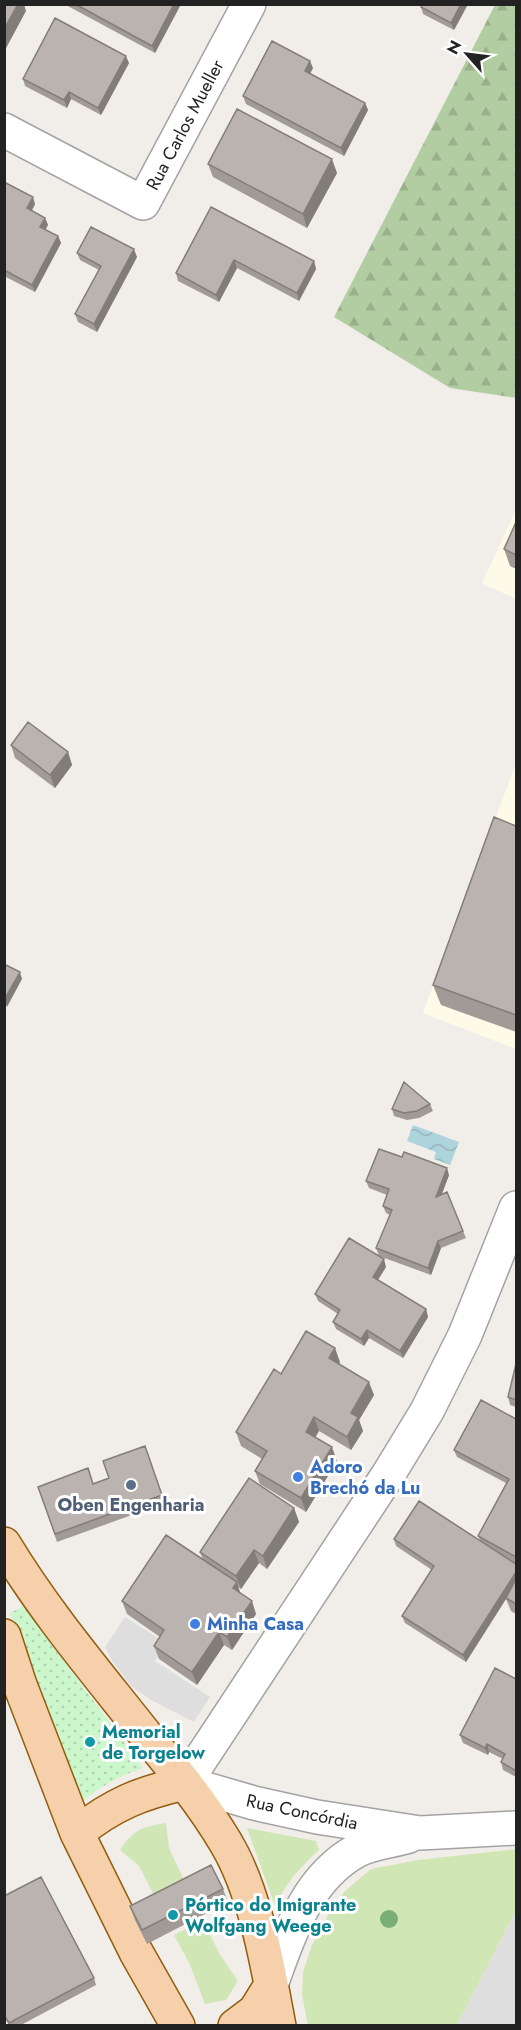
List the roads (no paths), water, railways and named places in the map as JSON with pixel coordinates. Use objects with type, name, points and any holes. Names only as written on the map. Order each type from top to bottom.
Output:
[{"type":"main road","points":[[4,1544],[35,1593],[61,1628],[185,1783],[227,1843],[242,1874],[252,1906],[279,2025]]},
{"type":"main road","points":[[4,1636],[77,1833],[131,1942],[177,2025]]},
{"type":"main road","points":[[77,1833],[93,1820],[120,1804],[148,1792],[185,1783]]},
{"type":"main road","points":[[235,2025],[255,2011],[271,1985]]},
{"type":"street","name":"Rua Carlos Mueller","points":[[4,130],[143,204],[249,4]]},
{"type":"street","points":[[185,1783],[388,1475],[427,1411],[465,1335],[516,1208]]},
{"type":"street","name":"Rua Concórdia","points":[[185,1783],[255,1803],[317,1817],[420,1833],[516,1828]]},
{"type":"street","name":"Rua Concórdia","points":[[271,1985],[292,1926],[309,1897],[333,1867],[358,1850],[420,1833]]},
{"type":"water","points":[[413,1125],[459,1142],[450,1165],[434,1159],[436,1152],[407,1141]]},
{"type":"place","name":"Adoro Brechó da Lu","points":[[298,1477]]},
{"type":"place","name":"Oben Engenharia","points":[[131,1485]]},
{"type":"place","name":"Minha Casa","points":[[195,1624]]},
{"type":"place","name":"Memorial de Torgelow","points":[[90,1742]]},
{"type":"place","name":"Pórtico do Imigrante Wolfgang Weege","points":[[173,1915]]}]
